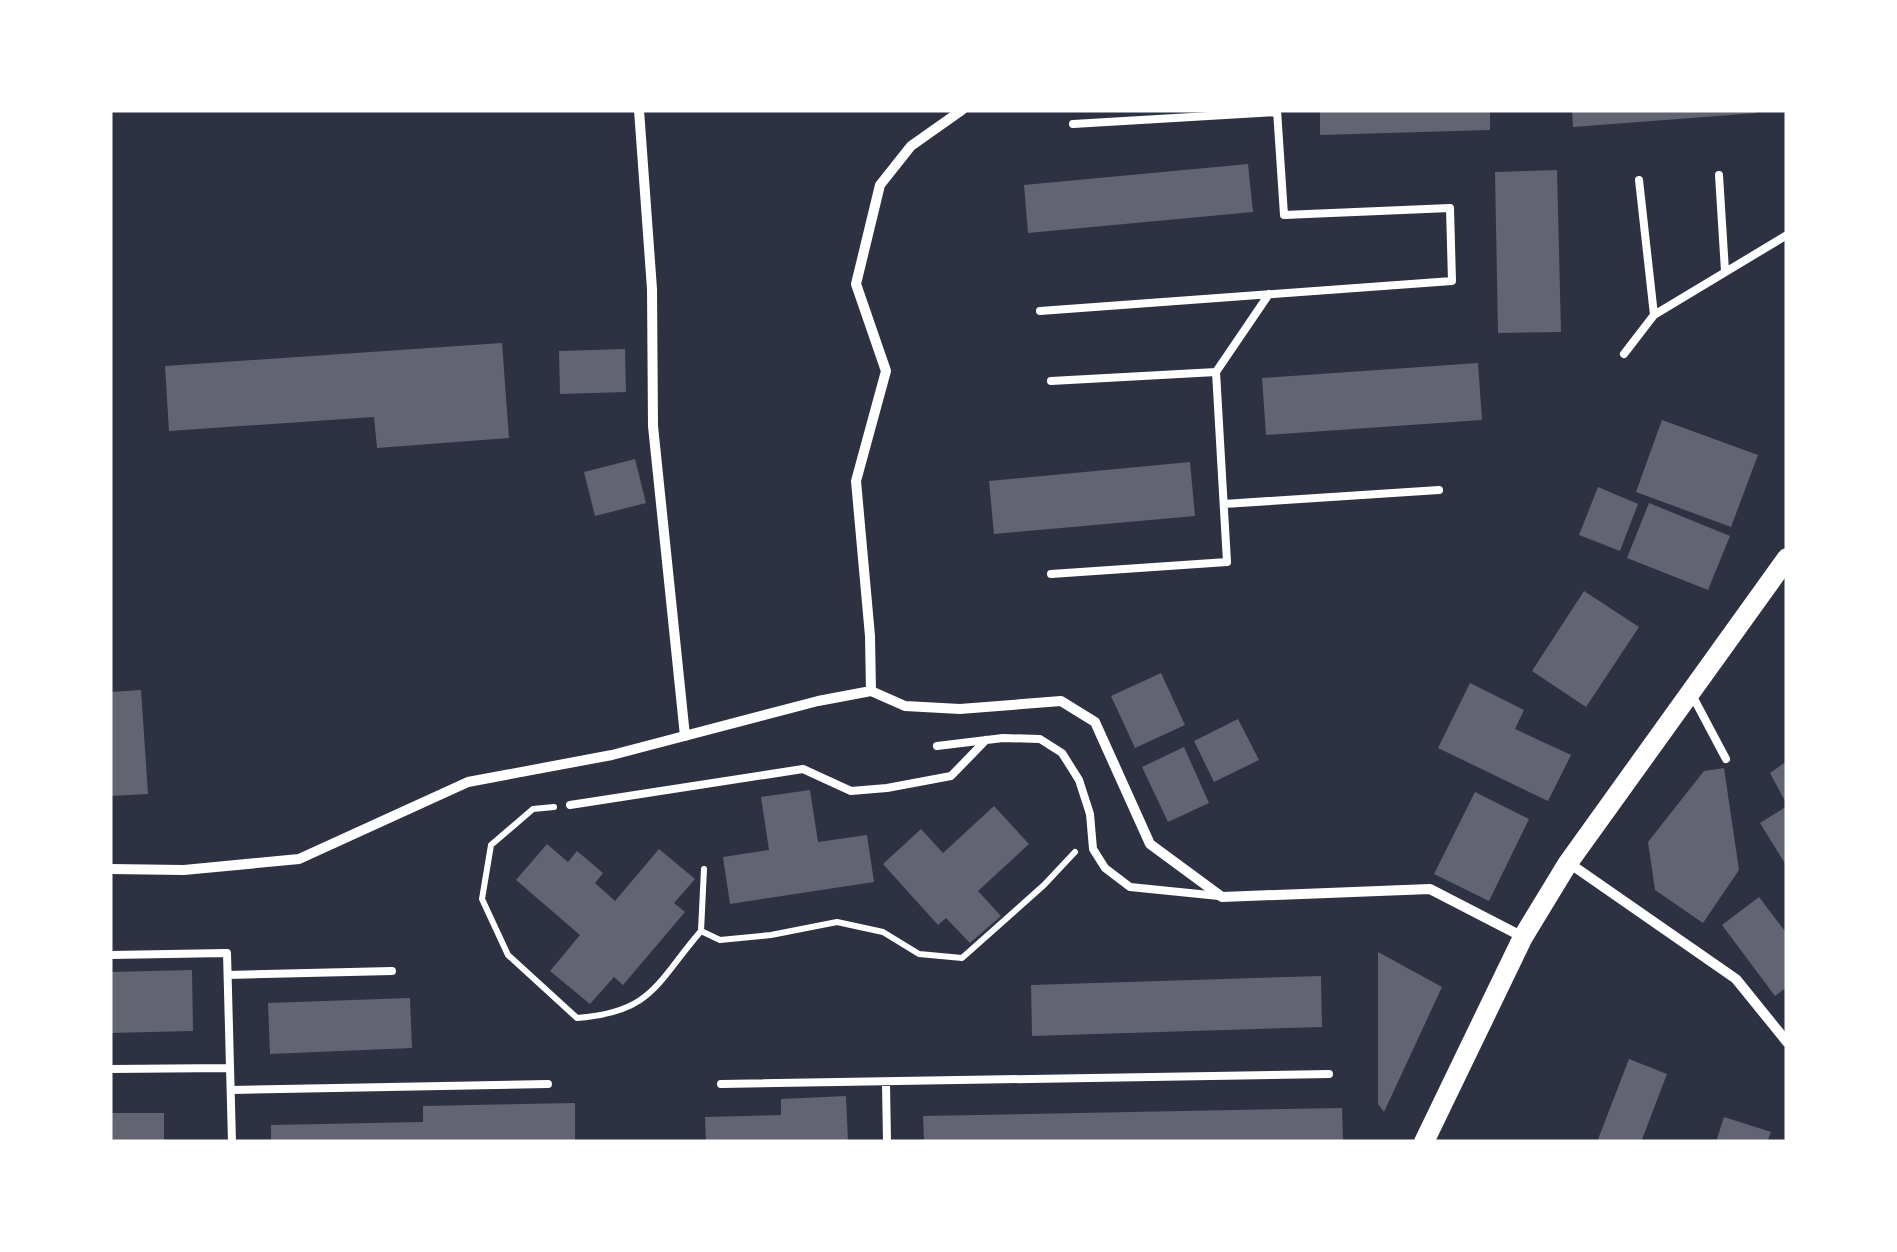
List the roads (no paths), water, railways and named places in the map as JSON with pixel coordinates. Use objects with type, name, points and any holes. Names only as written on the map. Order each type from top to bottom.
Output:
[{"type":"main road","points":[[1424,1142],[1523,937],[1568,862],[1787,558]]},
{"type":"street","points":[[639,110],[652,289],[654,426],[685,736]]},
{"type":"street","points":[[871,691],[856,481],[886,371],[856,284],[880,185],[910,146],[962,110]]},
{"type":"street","points":[[110,869],[184,870],[299,858],[468,782],[612,756],[818,701],[871,691],[905,706],[960,709],[1061,701],[1095,722],[1150,844],[1222,896],[1430,889],[1523,937]]},
{"type":"street","points":[[1568,862],[1736,980],[1787,1042]]},
{"type":"lane","points":[[1040,311],[1452,281],[1450,208],[1284,216],[1277,111],[1073,124]]},
{"type":"lane","points":[[1719,175],[1725,271]]},
{"type":"lane","points":[[1638,180],[1654,316]]},
{"type":"lane","points":[[1624,354],[1654,316],[1787,235]]},
{"type":"lane","points":[[1051,574],[1228,562],[1216,372],[1269,294]]},
{"type":"lane","points":[[1051,381],[1216,372]]},
{"type":"lane","points":[[1224,504],[1439,490]]},
{"type":"lane","points":[[1690,692],[1726,759]]},
{"type":"lane","points":[[937,746],[1040,739],[1062,753],[1079,780],[1090,814],[1093,849],[1106,868],[1130,887],[1222,896]]},
{"type":"lane","points":[[570,805],[803,768],[851,791],[887,788],[951,776],[986,740]]},
{"type":"lane","points":[[110,955],[227,952],[232,1142]]},
{"type":"lane","points":[[228,975],[392,971]]},
{"type":"lane","points":[[110,1069],[230,1068]]},
{"type":"lane","points":[[720,1084],[1329,1074]]},
{"type":"lane","points":[[886,1083],[886,1142]]},
{"type":"lane","points":[[231,1090],[548,1084]]}]
